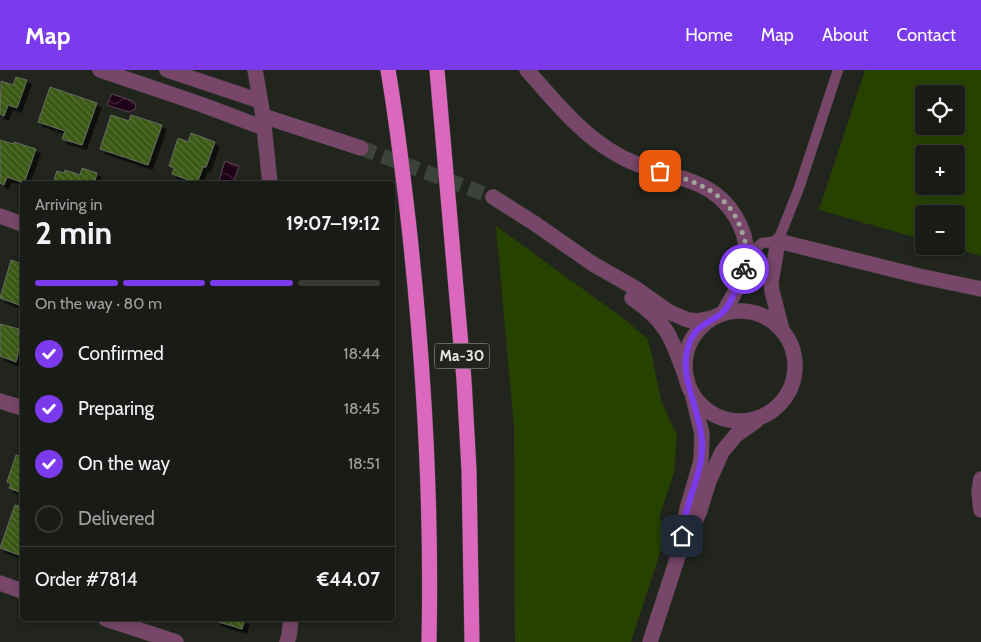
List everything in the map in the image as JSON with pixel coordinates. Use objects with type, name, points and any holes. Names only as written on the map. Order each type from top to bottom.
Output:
[{"type":"highway","name":"Ma-30","points":[[388,70],[403,174],[421,348],[429,509],[429,642]]},
{"type":"highway","name":"Ma-30","points":[[437,70],[464,380],[470,497],[472,642]]},
{"type":"street","points":[[100,70],[200,104],[262,115]]},
{"type":"street","points":[[167,70],[262,115],[361,148]]},
{"type":"street","points":[[255,70],[270,181]]},
{"type":"street","points":[[527,70],[572,121],[596,142],[620,156],[644,166],[699,184],[718,195],[728,205],[741,226],[745,240],[746,256],[742,276],[718,316],[700,327],[688,345],[685,362],[689,385],[697,400],[708,412],[725,419],[747,421],[760,418]]},
{"type":"street","points":[[493,198],[534,222],[593,264],[635,288],[679,317],[697,320],[718,316],[731,311],[752,311],[767,317],[782,330]]},
{"type":"street","points":[[0,216],[20,223]]},
{"type":"street","points":[[680,550],[699,512],[709,481],[722,452],[736,435],[770,413],[783,401],[789,393],[795,376],[796,365],[793,348],[782,330],[772,291],[771,282],[778,241],[919,276],[981,289]]},
{"type":"street","points":[[593,264],[660,320],[672,341],[689,385],[699,421],[702,448],[701,461],[687,509],[680,550],[650,642]]},
{"type":"street","points":[[0,401],[20,407]]},
{"type":"street","points":[[980,485],[981,510]]},
{"type":"street","points":[[0,583],[20,590]]},
{"type":"street","points":[[112,621],[176,642]]},
{"type":"street","points":[[287,642],[291,621]]},
{"type":"lane","points":[[746,256],[762,243],[778,241],[799,188],[838,70]]},
{"type":"green space","points":[[865,70],[981,70],[981,256],[965,251],[965,205],[915,205],[915,237],[819,210]]},
{"type":"green space","points":[[496,226],[624,319],[648,339],[662,403],[677,435],[674,473],[659,518],[669,525],[631,642],[515,642],[514,428]]},
{"type":"water","points":[[112,94],[133,101],[136,106],[135,109],[129,112],[107,105]]},
{"type":"water","points":[[225,161],[239,166],[234,181],[219,181]]},
{"type":"building","points":[[16,77],[27,80],[17,108],[8,105],[4,116],[0,114],[1,81],[13,85]]},
{"type":"building","points":[[50,87],[97,103],[82,145],[62,139],[65,131],[38,122]]},
{"type":"building","points":[[111,115],[129,121],[131,115],[162,125],[148,165],[100,149]]},
{"type":"building","points":[[191,133],[215,142],[206,167],[203,167],[198,181],[191,181],[172,174],[174,168],[169,166],[178,138],[188,142]]},
{"type":"building","points":[[0,140],[36,149],[25,181],[20,182],[7,177],[4,185],[0,183]]},
{"type":"building","points":[[82,168],[97,173],[95,181],[54,181],[57,171],[64,173],[65,170],[80,175]]},
{"type":"building","points":[[11,260],[20,263],[20,305],[0,298]]},
{"type":"building","points":[[0,324],[19,329],[20,344],[16,362],[0,356]]},
{"type":"building","points":[[16,455],[20,456],[20,492],[9,488],[11,484],[7,482]]},
{"type":"building","points":[[15,505],[20,506],[20,555],[0,548]]},
{"type":"building","points":[[216,621],[244,621],[242,629]]},
{"type":"tunnel","points":[[361,148],[493,197]]},
{"type":"way so far","points":[[660,171],[699,184],[718,195],[728,205],[741,226],[745,240],[746,256],[744,269]]},
{"type":"route","points":[[682,536],[687,509],[701,461],[702,448],[702,434],[686,373],[685,362],[688,345],[700,327],[723,313],[744,269]]}]
